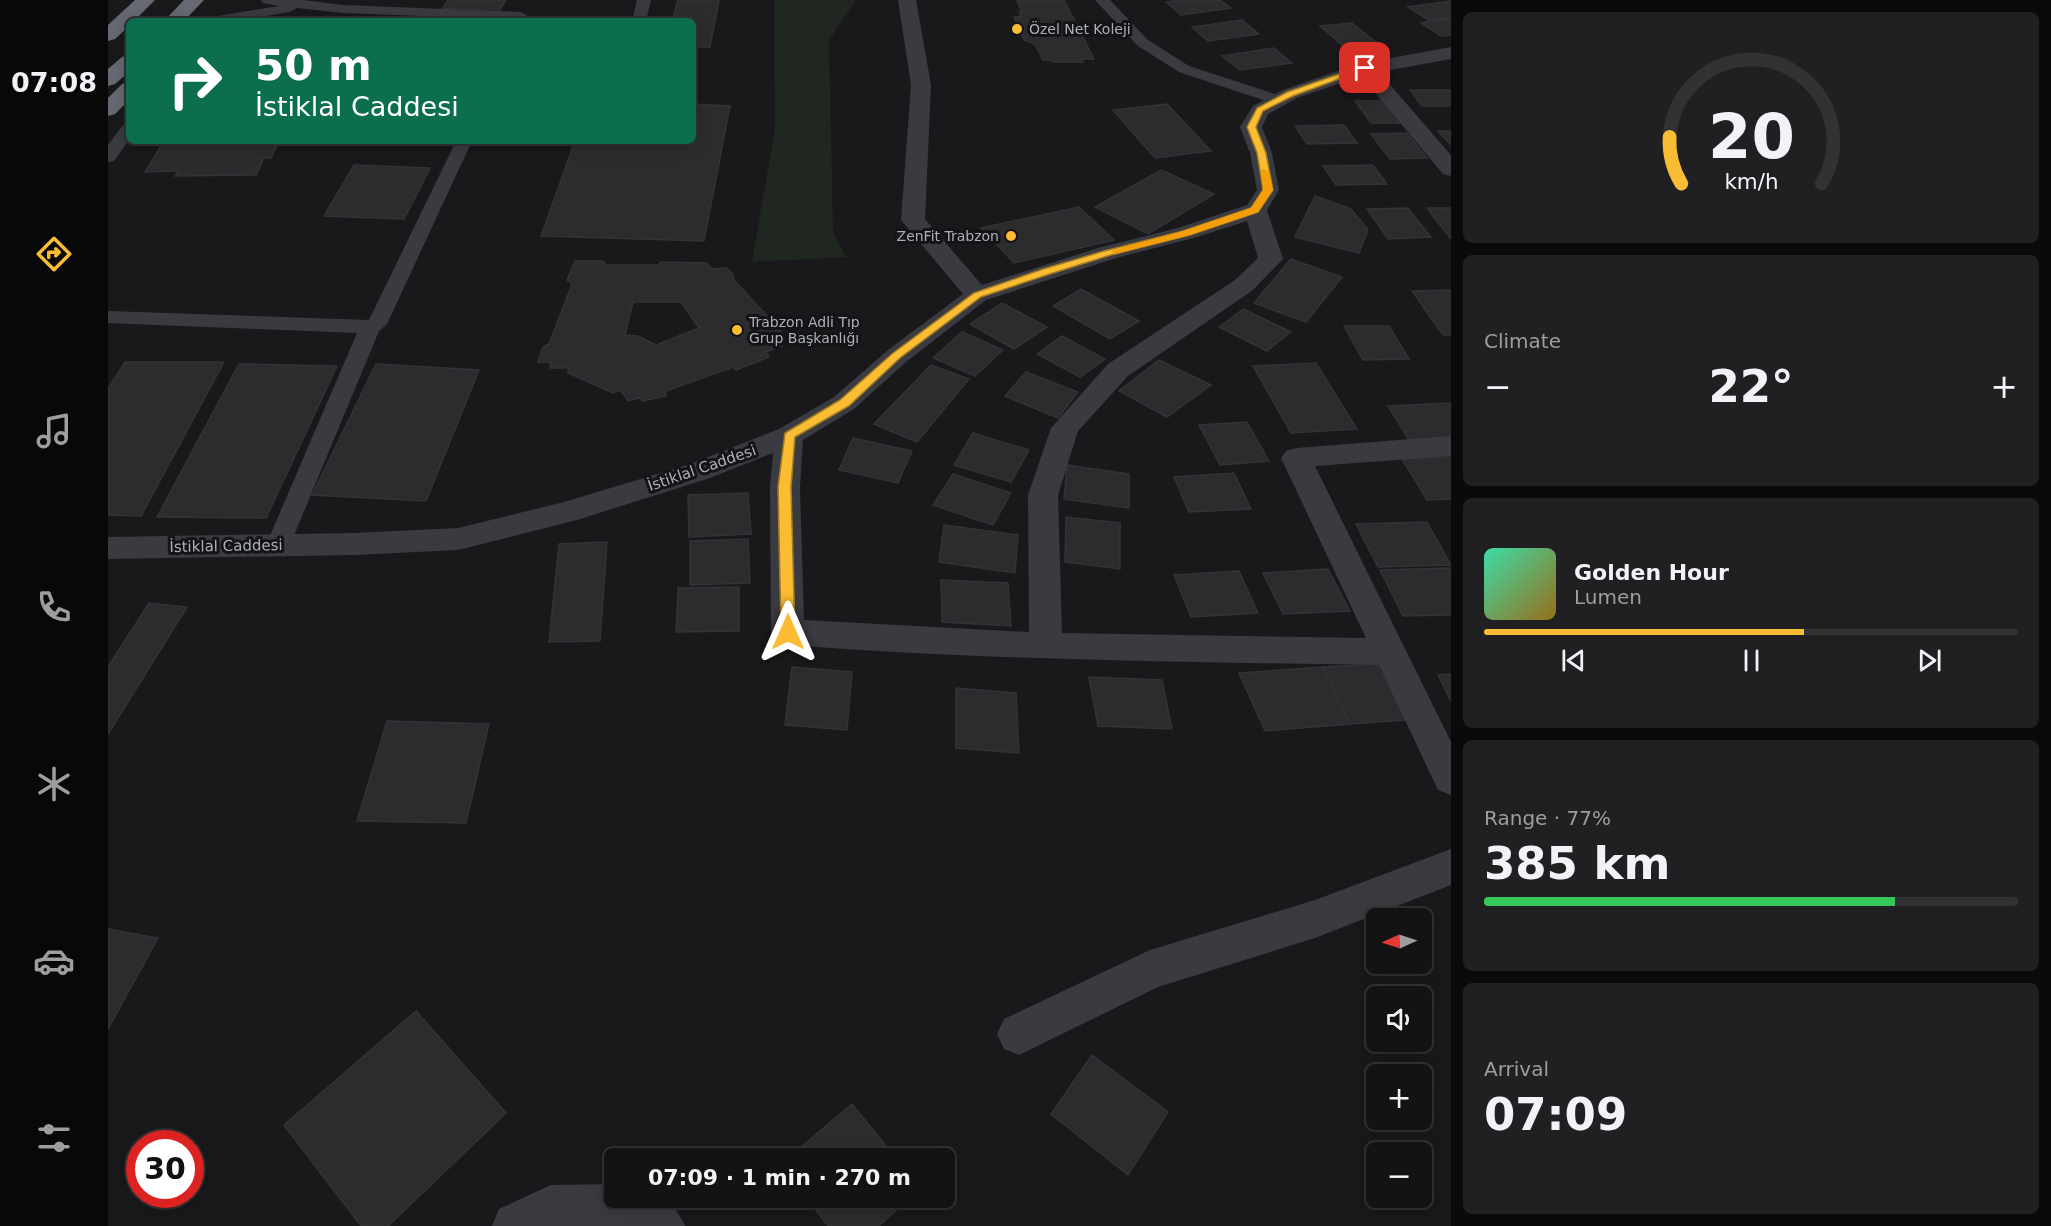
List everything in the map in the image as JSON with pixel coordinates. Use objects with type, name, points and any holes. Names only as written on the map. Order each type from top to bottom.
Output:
[{"type":"highway","points":[[108,12],[122,0]]},
{"type":"highway","points":[[126,18],[146,0]]},
{"type":"highway","points":[[176,18],[195,0]]},
{"type":"highway","points":[[198,18],[216,0]]},
{"type":"highway","points":[[108,35],[126,18]]},
{"type":"highway","points":[[108,80],[126,64]]},
{"type":"highway","points":[[108,110],[126,91]]},
{"type":"street","points":[[907,0],[921,85],[913,220],[977,295]]},
{"type":"street","points":[[1046,648],[1043,495],[1065,428],[1118,370],[1244,285],[1270,259],[1255,210],[1268,190],[1261,153],[1251,127],[1260,110],[1278,100],[1365,68],[1451,53]]},
{"type":"street","points":[[1365,68],[1451,169]]},
{"type":"street","name":"İstiklal Caddesi","points":[[108,548],[458,539],[567,512],[700,471],[789,436],[844,403],[897,356],[977,295],[1047,271],[1186,233],[1255,210]]},
{"type":"street","points":[[789,436],[784,487],[788,632],[868,639],[1046,648],[1391,652]]},
{"type":"street","points":[[1451,446],[1296,458],[1451,779]]},
{"type":"street","points":[[1019,1034],[1150,970],[1315,919],[1451,867]]},
{"type":"street","points":[[516,1226],[551,1209],[628,1207],[661,1226]]},
{"type":"lane","points":[[268,0],[311,6]]},
{"type":"lane","points":[[230,18],[359,0]]},
{"type":"lane","points":[[332,4],[520,18],[529,0]]},
{"type":"lane","points":[[640,18],[644,0]]},
{"type":"lane","points":[[1102,0],[1143,43],[1184,69],[1278,100]]},
{"type":"lane","points":[[275,18],[280,12],[287,9]]},
{"type":"lane","points":[[108,157],[126,132]]},
{"type":"lane","points":[[108,316],[370,327],[377,324],[463,144]]},
{"type":"lane","points":[[278,545],[370,327]]},
{"type":"shaded area","points":[[774,0],[856,0],[829,40],[833,232],[846,257],[752,262],[775,128]]},
{"type":"building","points":[[448,0],[506,0],[500,10],[443,8]]},
{"type":"building","points":[[678,0],[719,0],[710,47],[696,47],[696,18],[673,18]]},
{"type":"building","points":[[1064,0],[1094,59],[1081,59],[1083,62],[1043,60],[1035,44],[1024,40],[1014,17],[1021,17],[1019,12],[1022,12],[1017,1]]},
{"type":"building","points":[[1220,0],[1231,8],[1181,15],[1166,2]]},
{"type":"building","points":[[1451,1],[1451,17],[1428,20],[1408,7]]},
{"type":"building","points":[[1451,18],[1451,35],[1441,36],[1421,23]]},
{"type":"building","points":[[1242,20],[1259,34],[1208,41],[1192,27]]},
{"type":"building","points":[[1352,23],[1383,48],[1350,52],[1320,26]]},
{"type":"building","points":[[1274,48],[1292,63],[1240,70],[1222,56]]},
{"type":"building","points":[[1410,90],[1451,90],[1451,106],[1422,106]]},
{"type":"building","points":[[1355,101],[1388,101],[1405,123],[1371,123]]},
{"type":"building","points":[[696,104],[730,106],[704,241],[541,236],[574,144],[696,144]]},
{"type":"building","points":[[1167,104],[1211,151],[1155,158],[1113,110]]},
{"type":"building","points":[[1344,125],[1357,143],[1307,144],[1295,126]]},
{"type":"building","points":[[1438,131],[1451,131],[1451,145]]},
{"type":"building","points":[[1407,133],[1427,158],[1390,159],[1371,134]]},
{"type":"building","points":[[162,144],[278,144],[271,158],[264,158],[256,175],[175,176],[178,171],[145,172]]},
{"type":"building","points":[[354,165],[430,168],[404,219],[324,216]]},
{"type":"building","points":[[1373,165],[1387,184],[1336,185],[1323,166]]},
{"type":"building","points":[[1161,170],[1214,194],[1148,234],[1095,207]]},
{"type":"building","points":[[1315,196],[1351,209],[1368,230],[1359,253],[1295,237]]},
{"type":"building","points":[[1079,207],[1114,240],[1014,263],[981,228]]},
{"type":"building","points":[[1408,208],[1431,237],[1388,239],[1367,209]]},
{"type":"building","points":[[1427,208],[1451,208],[1451,238],[1450,238]]},
{"type":"building","points":[[1291,259],[1342,277],[1306,322],[1254,303]]},
{"type":"building","name":"Trabzon Adli Tıp Grup Başkanlığı","points":[[575,261],[603,261],[606,265],[658,265],[661,262],[706,263],[712,269],[727,268],[733,274],[734,280],[782,332],[774,335],[782,346],[766,352],[769,357],[736,370],[733,367],[666,391],[666,396],[643,401],[639,398],[628,401],[621,390],[613,393],[568,373],[568,368],[550,368],[551,362],[538,362],[543,347],[549,344],[572,284],[567,280]],"holes":[[[633,302],[681,302],[699,328],[656,345],[638,336],[625,335]]]},
{"type":"building","points":[[1081,289],[1139,321],[1110,339],[1053,306]]},
{"type":"building","points":[[1451,290],[1451,335],[1443,335],[1412,291]]},
{"type":"building","points":[[1002,303],[1047,327],[1014,349],[970,324]]},
{"type":"building","points":[[1243,309],[1291,332],[1267,351],[1219,327]]},
{"type":"building","points":[[1344,326],[1389,326],[1409,359],[1363,360]]},
{"type":"building","points":[[962,332],[1003,350],[975,376],[933,358]]},
{"type":"building","points":[[1062,336],[1105,359],[1080,377],[1037,354]]},
{"type":"building","points":[[1159,360],[1211,385],[1167,417],[1119,391]]},
{"type":"building","points":[[125,362],[224,362],[141,516],[108,515],[108,389]]},
{"type":"building","points":[[1316,363],[1357,429],[1291,433],[1253,366]]},
{"type":"building","points":[[239,364],[337,366],[266,518],[157,517]]},
{"type":"building","points":[[376,364],[479,370],[426,501],[312,495]]},
{"type":"building","points":[[931,365],[969,379],[917,442],[874,424]]},
{"type":"building","points":[[1026,372],[1078,392],[1058,418],[1005,396]]},
{"type":"building","points":[[1451,403],[1451,441],[1411,443],[1388,406]]},
{"type":"building","points":[[1247,422],[1269,461],[1220,465],[1199,425]]},
{"type":"building","points":[[973,433],[1029,450],[1011,482],[954,465]]},
{"type":"building","points":[[853,438],[912,451],[898,483],[839,470]]},
{"type":"building","points":[[1451,457],[1451,499],[1427,500],[1402,459]]},
{"type":"building","points":[[1067,465],[1129,474],[1129,508],[1064,499]]},
{"type":"building","points":[[1234,473],[1251,509],[1189,512],[1174,477]]},
{"type":"building","points":[[953,474],[1011,493],[993,525],[933,505]]},
{"type":"building","points":[[748,493],[751,534],[689,537],[688,495]]},
{"type":"building","points":[[1066,517],[1120,523],[1120,569],[1065,562]]},
{"type":"building","points":[[1427,522],[1451,565],[1378,567],[1356,524]]},
{"type":"building","points":[[944,525],[1018,535],[1015,573],[939,562]]},
{"type":"building","points":[[748,539],[750,583],[690,585],[690,541]]},
{"type":"building","points":[[607,542],[600,641],[549,642],[559,544]]},
{"type":"building","points":[[1451,568],[1451,615],[1403,616],[1380,570]]},
{"type":"building","points":[[1328,569],[1350,611],[1283,614],[1263,573]]},
{"type":"building","points":[[1239,571],[1258,613],[1191,617],[1174,575]]},
{"type":"building","points":[[941,580],[1008,583],[1011,626],[942,622]]},
{"type":"building","points":[[739,587],[739,631],[676,632],[678,588]]},
{"type":"building","points":[[149,603],[187,607],[108,734],[108,667]]},
{"type":"building","points":[[1377,664],[1406,720],[1350,724],[1323,667]]},
{"type":"building","points":[[792,667],[852,672],[847,730],[785,725]]},
{"type":"building","points":[[1323,667],[1350,724],[1265,731],[1239,673]]},
{"type":"building","points":[[1451,674],[1451,701],[1438,675]]},
{"type":"building","points":[[1089,677],[1162,680],[1172,729],[1098,726]]},
{"type":"building","points":[[956,688],[1016,693],[1019,753],[956,748]]},
{"type":"building","points":[[387,721],[489,724],[466,823],[357,821]]},
{"type":"building","points":[[108,929],[158,938],[108,1029]]},
{"type":"building","points":[[416,1011],[506,1113],[388,1226],[361,1226],[284,1125]]},
{"type":"building","points":[[1092,1055],[1168,1112],[1128,1175],[1051,1114]]},
{"type":"building","points":[[852,1104],[888,1148],[800,1148]]},
{"type":"building","points":[[814,1208],[898,1208],[879,1226],[828,1226]]},
{"type":"slow traffic","points":[[1115,251],[1186,233],[1255,210],[1268,190],[1264,171]]},
{"type":"place","name":"Özel Net Koleji","points":[[1017,29]]},
{"type":"place","name":"ZenFit Trabzon","points":[[1011,236]]},
{"type":"place","name":"Trabzon Adli Tıp Grup Başkanlığı","points":[[737,330]]},
{"type":"route","points":[[788,632],[788,540],[784,487],[789,436],[844,403],[897,356],[977,295],[1047,271],[1186,233],[1255,210],[1268,190],[1261,153],[1251,127],[1260,110],[1290,94],[1365,68]]}]
